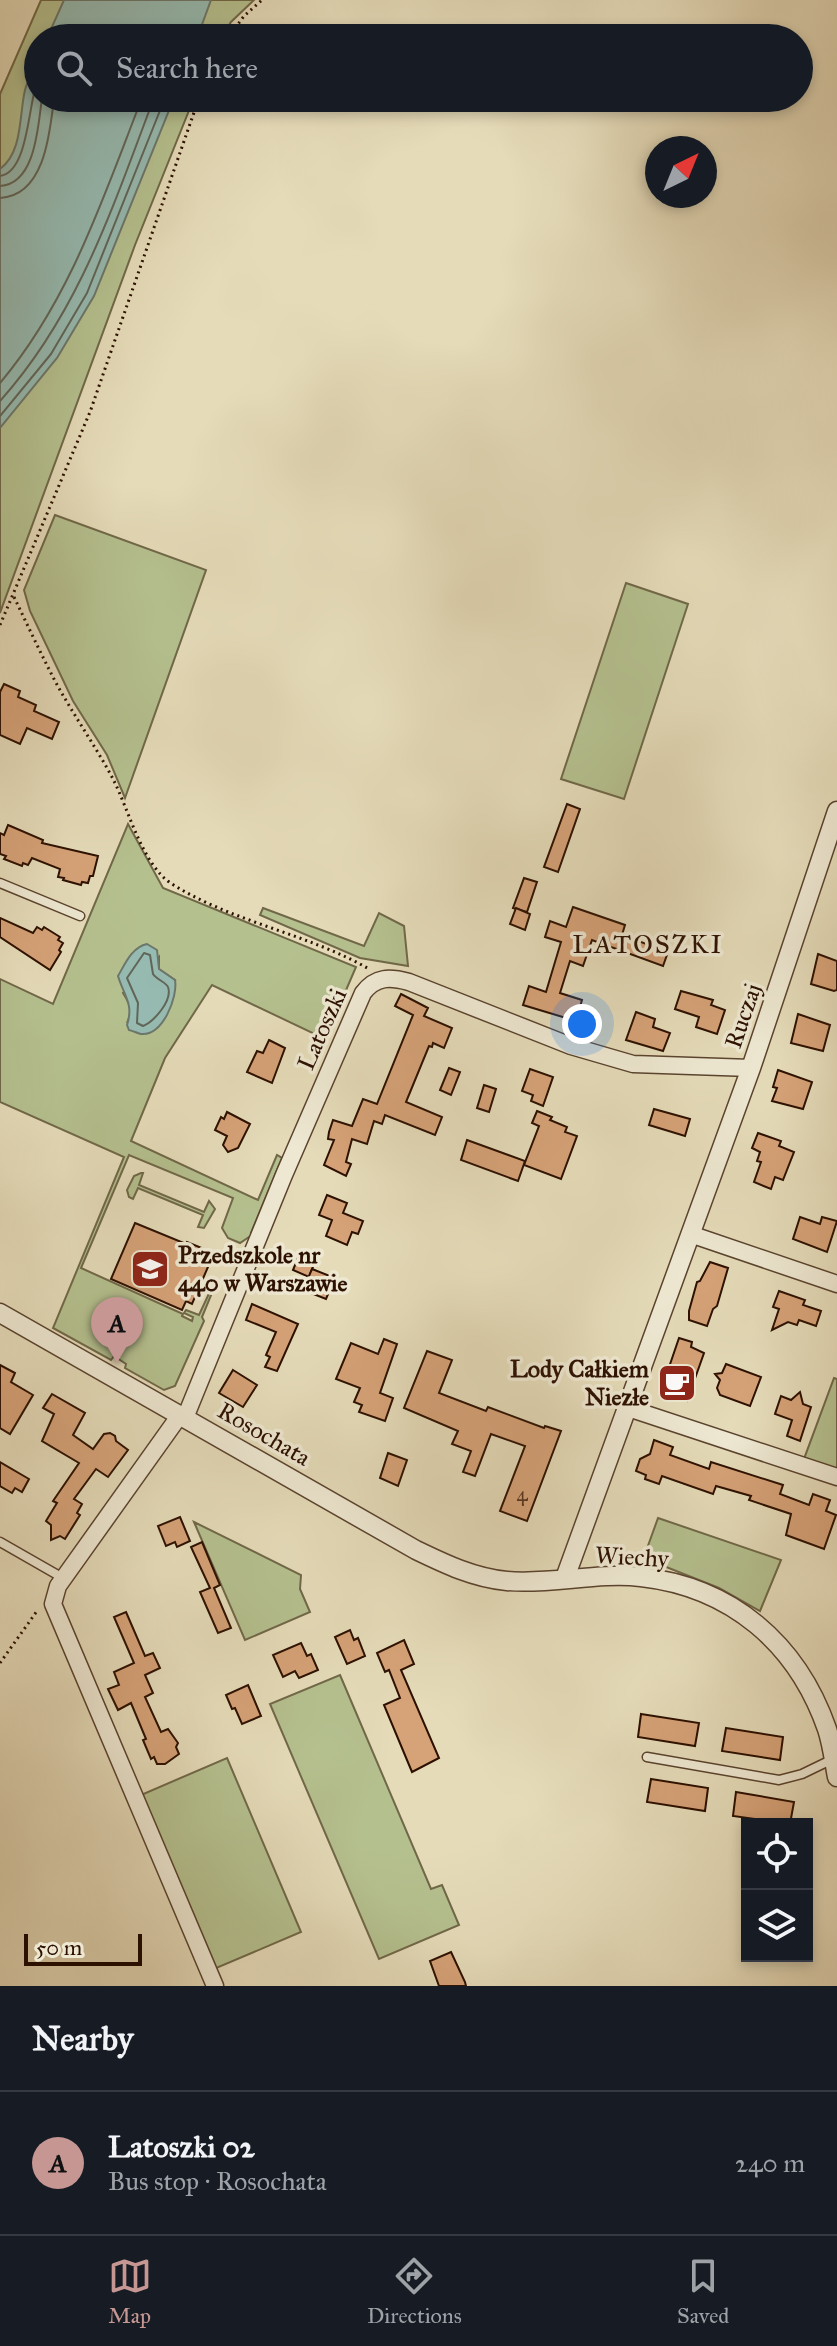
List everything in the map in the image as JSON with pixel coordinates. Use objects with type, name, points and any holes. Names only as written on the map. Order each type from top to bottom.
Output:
[{"type":"street","name":"Ruczaj","points":[[565,1578],[751,1068],[828,871],[837,811]]},
{"type":"street","name":"Latoszki","points":[[54,1596],[63,1578],[183,1416],[284,1175],[363,993],[370,984],[394,978],[409,982],[571,1046],[633,1064],[751,1068]]},
{"type":"street","points":[[690,1234],[837,1284]]},
{"type":"street","name":"Rosochata","points":[[0,1313],[416,1550],[476,1576],[509,1581]]},
{"type":"street","points":[[628,1408],[837,1477]]},
{"type":"street","name":"Wiechy","points":[[509,1581],[638,1576],[681,1583],[713,1596],[755,1621],[786,1654],[808,1687],[827,1730],[835,1768]]},
{"type":"street","points":[[54,1596],[56,1614],[215,1986]]},
{"type":"lane","points":[[0,883],[80,916]]},
{"type":"lane","points":[[0,1542],[63,1578]]},
{"type":"lane","points":[[647,1757],[779,1780],[835,1768]]},
{"type":"path","points":[[238,24],[262,0]]},
{"type":"path","points":[[0,625],[90,412],[194,112]]},
{"type":"path","points":[[14,597],[55,679],[113,779],[139,839],[157,870],[170,883],[270,929],[353,960],[381,979]]},
{"type":"path","points":[[0,1663],[46,1599],[54,1596]]},
{"type":"green space","points":[[41,0],[254,0],[230,24],[31,24]]},
{"type":"green space","points":[[24,39],[24,112],[188,112],[135,245],[0,613],[0,94]]},
{"type":"green space","points":[[55,515],[206,570],[125,798],[107,755],[73,701],[30,611],[24,590]]},
{"type":"green space","points":[[626,583],[688,604],[624,799],[561,779]]},
{"type":"green space","points":[[128,824],[163,888],[356,967],[325,1039],[212,985],[165,1058],[131,1141],[258,1200],[277,1155],[282,1158],[252,1235],[240,1243],[228,1238],[222,1228],[233,1198],[129,1155],[81,1268],[183,1314],[192,1321],[193,1317],[184,1313],[186,1310],[199,1315],[214,1288],[202,1317],[204,1321],[175,1386],[164,1390],[125,1368],[126,1364],[114,1356],[111,1360],[53,1328],[124,1157],[0,1102],[0,979],[53,1004]],"holes":[[[159,957],[159,969],[175,980],[127,1023],[130,1007],[123,993]]]},
{"type":"green space","points":[[263,908],[364,946],[379,913],[404,926],[408,966],[360,958],[260,915]]},
{"type":"green space","points":[[141,1173],[139,1185],[204,1212],[209,1201],[215,1209],[204,1228],[198,1227],[203,1215],[138,1188],[133,1199],[129,1197],[127,1190],[134,1176]]},
{"type":"green space","points":[[834,1378],[837,1379],[837,1470],[804,1459]]},
{"type":"green space","points":[[658,1518],[781,1560],[760,1611],[719,1588],[646,1559]]},
{"type":"green space","points":[[194,1522],[301,1575],[300,1589],[310,1612],[245,1640]]},
{"type":"green space","points":[[340,1675],[431,1889],[442,1885],[459,1925],[379,1959],[270,1704]]},
{"type":"green space","points":[[227,1758],[301,1932],[214,1969],[141,1795]]},
{"type":"water","points":[[64,0],[211,0],[202,24],[53,24]]},
{"type":"water","points":[[24,97],[24,112],[168,112],[94,296],[57,358],[0,428],[0,169],[13,153]]},
{"type":"water","points":[[147,944],[157,950],[159,969],[175,980],[175,987],[171,1005],[162,1022],[149,1033],[141,1034],[129,1030],[127,1025],[129,1006],[118,976],[133,952]]},
{"type":"building","points":[[4,684],[20,691],[18,697],[36,705],[34,711],[59,722],[52,739],[27,728],[20,744],[0,735],[0,692]]},
{"type":"building","points":[[567,804],[580,809],[558,872],[544,867]]},
{"type":"building","points":[[8,825],[43,840],[42,843],[98,856],[93,876],[90,876],[88,883],[82,882],[81,885],[63,880],[58,877],[60,869],[32,858],[28,865],[23,863],[22,866],[4,859],[6,856],[0,854],[0,833],[4,835]]},
{"type":"building","points":[[524,878],[537,882],[527,912],[513,908]]},
{"type":"building","points":[[573,907],[625,925],[622,935],[668,952],[663,966],[592,940],[583,966],[570,961],[560,993],[582,1000],[576,1021],[523,1005],[529,986],[546,992],[561,942],[545,937],[550,921],[566,927]]},
{"type":"building","points":[[516,908],[530,914],[525,930],[510,924]]},
{"type":"building","points":[[0,918],[33,933],[37,927],[42,930],[44,927],[60,937],[58,940],[63,943],[61,952],[50,970],[0,937]]},
{"type":"building","points":[[818,954],[837,961],[837,990],[811,984]]},
{"type":"building","points":[[681,991],[713,1000],[711,1005],[725,1010],[717,1034],[696,1027],[699,1017],[675,1009]]},
{"type":"building","points":[[401,994],[428,1008],[424,1016],[452,1028],[444,1048],[433,1043],[432,1047],[429,1046],[406,1102],[442,1117],[435,1135],[385,1115],[382,1124],[374,1121],[367,1144],[352,1139],[346,1162],[351,1164],[346,1176],[324,1165],[334,1140],[328,1139],[329,1132],[333,1120],[352,1126],[363,1099],[377,1104],[413,1015],[395,1006]]},
{"type":"building","points":[[636,1012],[655,1019],[653,1027],[670,1033],[663,1051],[626,1040]]},
{"type":"building","points":[[798,1014],[830,1025],[823,1051],[791,1043]]},
{"type":"building","points":[[269,1040],[285,1048],[272,1083],[247,1072],[257,1051],[263,1053]]},
{"type":"building","points":[[449,1068],[460,1072],[451,1095],[440,1090]]},
{"type":"building","points":[[530,1069],[553,1077],[543,1106],[531,1101],[533,1095],[522,1091]]},
{"type":"building","points":[[778,1070],[812,1082],[803,1109],[772,1101],[777,1088],[773,1087]]},
{"type":"building","points":[[484,1085],[496,1089],[489,1112],[477,1108]]},
{"type":"building","points":[[654,1109],[690,1119],[685,1136],[649,1125]]},
{"type":"building","points":[[537,1111],[567,1127],[565,1132],[577,1136],[561,1179],[524,1165],[539,1126],[532,1123]]},
{"type":"building","points":[[227,1112],[250,1124],[238,1148],[228,1152],[223,1145],[227,1136],[215,1130]]},
{"type":"building","points":[[758,1133],[781,1141],[779,1146],[794,1152],[783,1180],[775,1177],[771,1189],[754,1182],[761,1162],[757,1161],[760,1152],[752,1148]]},
{"type":"building","points":[[467,1140],[525,1161],[518,1181],[461,1160]]},
{"type":"building","points":[[327,1195],[347,1203],[343,1213],[363,1221],[358,1234],[352,1232],[347,1245],[326,1236],[332,1220],[319,1215]]},
{"type":"building","points":[[800,1217],[820,1224],[822,1217],[837,1221],[827,1252],[793,1239]]},
{"type":"building","points":[[135,1223],[214,1253],[192,1304],[186,1301],[182,1310],[111,1279]]},
{"type":"building","points":[[300,1253],[316,1259],[309,1277],[293,1270]]},
{"type":"building","points":[[710,1262],[728,1268],[717,1306],[707,1326],[689,1320],[689,1311],[697,1282]]},
{"type":"building","points":[[312,1269],[335,1278],[326,1299],[303,1290]]},
{"type":"building","points":[[779,1291],[805,1300],[803,1305],[821,1311],[816,1326],[799,1320],[797,1325],[788,1322],[772,1330],[779,1309],[773,1307]]},
{"type":"building","points":[[252,1304],[298,1324],[277,1371],[265,1367],[270,1357],[266,1355],[276,1332],[246,1320]]},
{"type":"building","points":[[679,1338],[692,1342],[691,1347],[704,1353],[687,1401],[661,1391],[665,1381],[663,1377]]},
{"type":"building","points":[[384,1339],[397,1344],[380,1393],[393,1398],[385,1421],[359,1412],[362,1405],[354,1402],[360,1388],[336,1379],[351,1343],[378,1354]]},
{"type":"building","points":[[427,1351],[452,1360],[439,1393],[486,1411],[488,1407],[544,1428],[561,1431],[527,1521],[500,1511],[525,1446],[491,1434],[475,1476],[463,1472],[471,1451],[452,1444],[458,1431],[404,1408]]},
{"type":"building","points":[[726,1364],[761,1377],[750,1406],[720,1395],[717,1388],[720,1380],[715,1374],[722,1373]]},
{"type":"building","points":[[0,1365],[15,1373],[11,1382],[33,1395],[10,1434],[0,1428]]},
{"type":"building","points":[[233,1370],[257,1385],[243,1407],[219,1393]]},
{"type":"building","points":[[800,1392],[803,1404],[811,1407],[800,1441],[787,1436],[792,1420],[775,1414],[781,1396],[791,1400]]},
{"type":"building","points":[[52,1394],[85,1413],[73,1435],[93,1449],[104,1434],[110,1433],[128,1450],[108,1477],[96,1469],[74,1499],[82,1504],[77,1513],[80,1515],[65,1539],[60,1536],[51,1540],[51,1525],[46,1521],[57,1503],[53,1501],[79,1463],[42,1441],[54,1414],[43,1408]]},
{"type":"building","points":[[654,1440],[673,1447],[670,1455],[709,1469],[711,1462],[783,1485],[780,1494],[809,1505],[813,1494],[830,1500],[826,1511],[836,1515],[824,1549],[786,1535],[791,1514],[749,1500],[751,1496],[716,1486],[713,1494],[662,1476],[659,1484],[645,1479],[646,1475],[636,1471],[640,1459],[650,1454]]},
{"type":"building","points":[[388,1453],[407,1460],[398,1486],[380,1478]]},
{"type":"building","points":[[0,1462],[29,1479],[22,1492],[15,1488],[12,1493],[0,1486]]},
{"type":"building","points":[[180,1517],[190,1541],[177,1547],[175,1542],[166,1546],[158,1526]]},
{"type":"building","points":[[202,1542],[220,1585],[214,1588],[231,1628],[218,1633],[200,1592],[210,1588],[191,1547]]},
{"type":"building","points":[[126,1612],[145,1656],[153,1653],[160,1668],[145,1675],[153,1693],[145,1697],[161,1732],[168,1729],[178,1743],[179,1754],[165,1764],[157,1764],[154,1757],[151,1759],[131,1703],[118,1710],[108,1689],[119,1685],[114,1672],[134,1663],[114,1617]]},
{"type":"building","points":[[350,1630],[354,1640],[358,1638],[365,1656],[347,1664],[335,1637]]},
{"type":"building","points":[[404,1640],[414,1664],[401,1670],[439,1758],[412,1772],[384,1705],[400,1698],[389,1670],[385,1672],[377,1653]]},
{"type":"building","points":[[301,1643],[307,1656],[311,1654],[318,1670],[299,1678],[295,1671],[283,1677],[273,1655]]},
{"type":"building","points":[[248,1685],[261,1716],[242,1724],[226,1695]]},
{"type":"building","points":[[641,1714],[699,1723],[695,1746],[638,1737]]},
{"type":"building","points":[[726,1728],[783,1737],[780,1760],[722,1751]]},
{"type":"building","points":[[651,1779],[708,1788],[705,1811],[647,1802]]},
{"type":"building","points":[[736,1792],[794,1802],[791,1818],[733,1816]]},
{"type":"building","points":[[451,1952],[466,1986],[439,1986],[430,1961]]},
{"type":"place","name":"Przedszkole nr 440 w Warszawie","points":[[150,1269]]},
{"type":"place","name":"Latoszki 02","points":[[117,1363]]},
{"type":"place","name":"Lody Całkiem Niezłe","points":[[677,1383]]},
{"type":"district","name":"LATOSZKI","points":[[648,944]]}]
